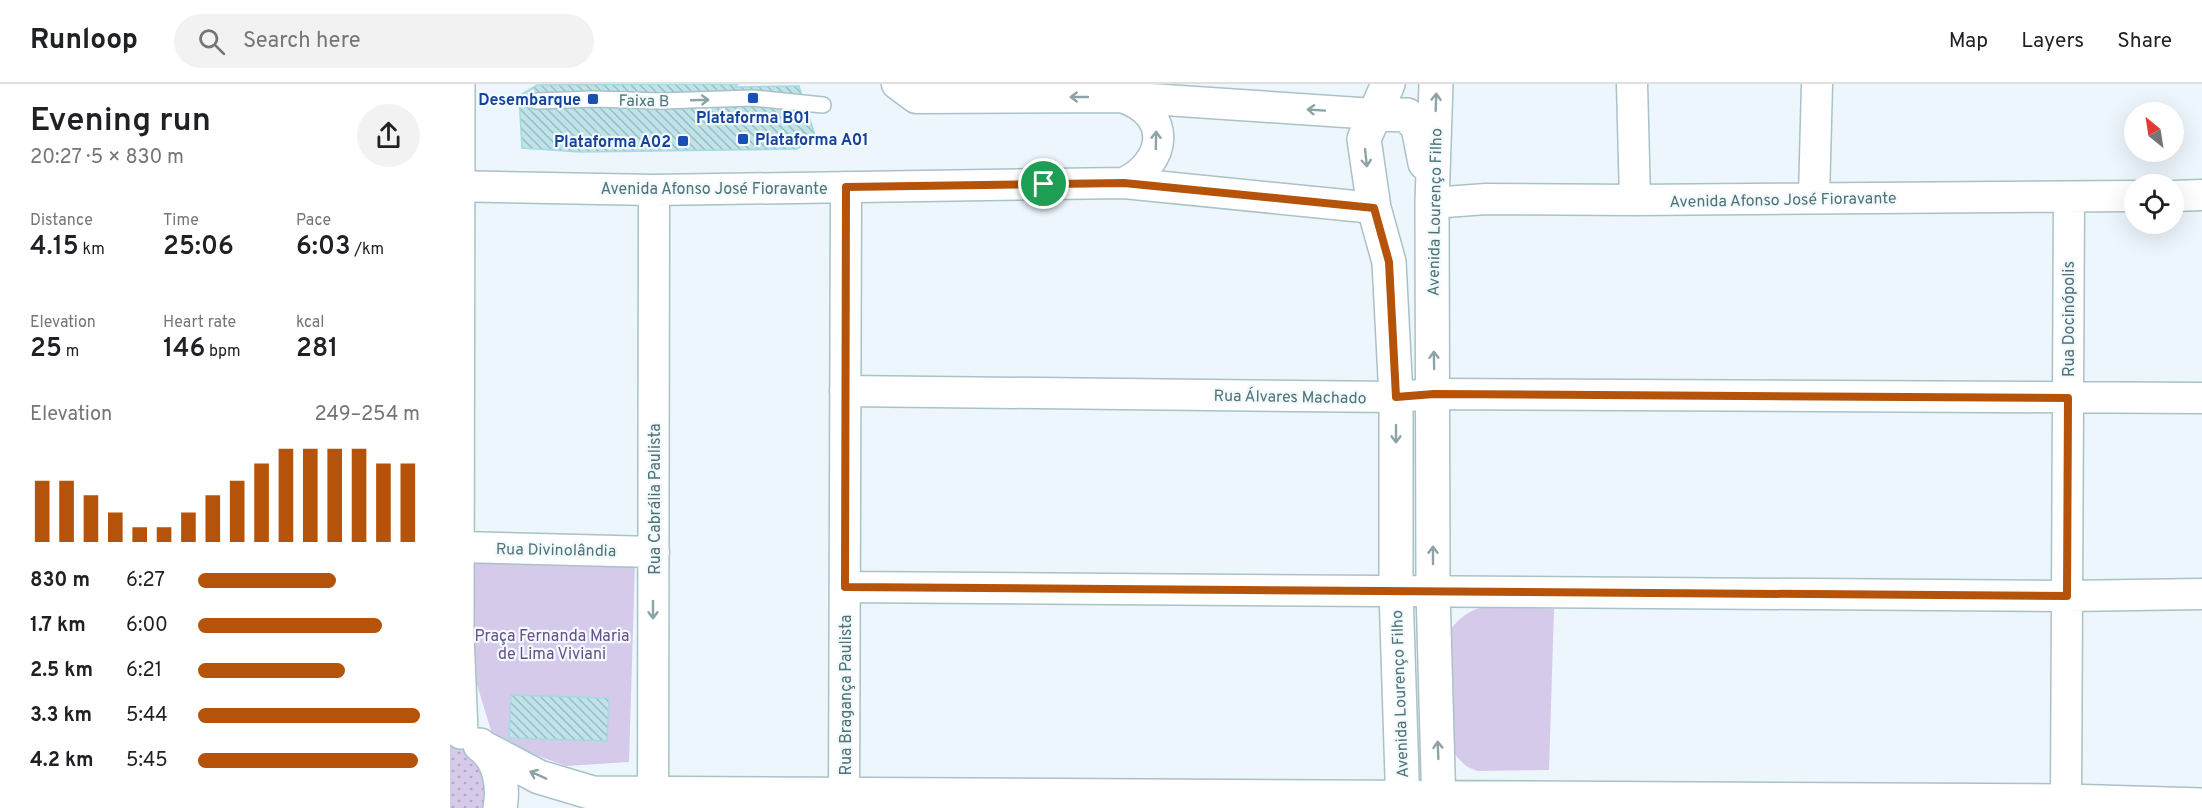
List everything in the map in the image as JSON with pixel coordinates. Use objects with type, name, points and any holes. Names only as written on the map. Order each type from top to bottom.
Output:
[{"type":"street","points":[[458,84],[454,186],[457,635],[465,736],[498,769],[503,790],[500,808]]},
{"type":"street","points":[[897,84],[916,98],[1121,97],[1407,115],[1418,127],[1432,203]]},
{"type":"street","name":"Avenida Lourenço Filho","points":[[1388,84],[1364,139],[1374,208],[1389,262],[1396,397],[1396,591],[1403,803]]},
{"type":"street","name":"Avenida Lourenço Filho","points":[[1436,84],[1432,203],[1433,591],[1439,803]]},
{"type":"street","points":[[1632,84],[1635,200]]},
{"type":"street","points":[[1814,198],[1817,84]]},
{"type":"street","points":[[1121,97],[1135,101],[1146,108],[1156,122],[1157,139],[1155,155],[1146,169],[1137,177],[1124,183]]},
{"type":"street","name":"Avenida Afonso José Fioravante","points":[[454,186],[654,190],[1124,183],[1374,208]]},
{"type":"street","name":"Rua Bragança Paulista","points":[[844,801],[846,187]]},
{"type":"street","name":"Rua Cabrália Paulista","points":[[653,801],[654,190]]},
{"type":"street","points":[[2184,196],[2202,195]]},
{"type":"street","name":"Avenida Afonso José Fioravante","points":[[1432,203],[1486,199],[2124,196]]},
{"type":"street","name":"Rua Docinópolis","points":[[2066,801],[2069,197]]},
{"type":"street","name":"Rua Álvares Machado","points":[[845,391],[1396,397],[1434,394],[2202,398]]},
{"type":"street","name":"Rua Divinolândia","points":[[458,547],[654,552]]},
{"type":"street","points":[[845,587],[2067,596],[2202,594]]},
{"type":"street","points":[[465,736],[539,777],[593,794],[653,801],[1812,804],[2066,801],[2202,805]]},
{"type":"street","points":[[551,808],[593,794]]},
{"type":"lane","name":"Faixa B","points":[[536,101],[753,98],[823,105]]},
{"type":"green space","name":"Praça Fernanda Maria de Lima Viviani","points":[[470,562],[635,563],[629,762],[566,766],[494,740],[471,665]]},
{"type":"green space","points":[[1485,606],[1554,609],[1549,770],[1477,771],[1466,766],[1450,746],[1450,630],[1465,615]]},
{"type":"green space","points":[[450,742],[469,751],[488,782],[487,808],[450,808]]},
{"type":"building","points":[[738,84],[735,87],[799,86],[816,138],[797,149],[580,152],[522,148],[519,96],[537,85]]},
{"type":"building","points":[[511,695],[609,698],[607,741],[509,738]]},
{"type":"place","name":"Plataforma B01","points":[[753,98]]},
{"type":"place","name":"Desembarque","points":[[593,99]]},
{"type":"place","name":"Plataforma A01","points":[[743,139]]},
{"type":"place","name":"Plataforma A02","points":[[683,141]]},
{"type":"route","points":[[1124,183],[1374,208],[1389,262],[1396,397],[1434,394],[2068,398],[2067,596],[845,587],[846,187],[1044,184],[1124,183]]}]
